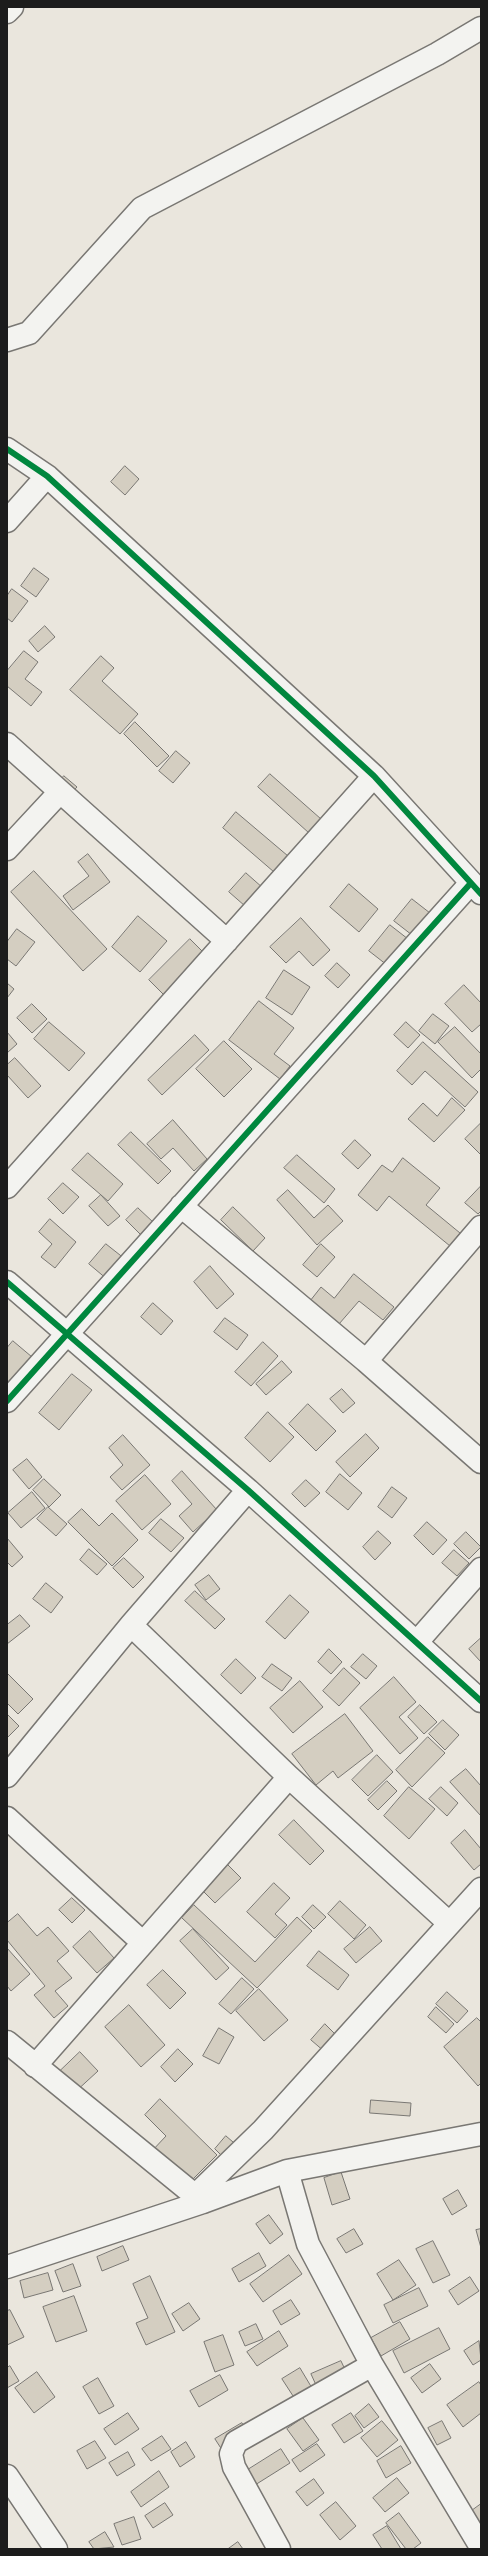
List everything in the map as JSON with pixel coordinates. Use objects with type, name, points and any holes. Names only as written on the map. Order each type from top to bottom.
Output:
[{"type":"street","points":[[7,12],[12,7]]},
{"type":"street","points":[[7,340],[29,333],[142,208],[437,54],[481,28]]},
{"type":"street","points":[[7,449],[47,476],[374,776],[476,889],[181,1206],[7,1401]]},
{"type":"street","points":[[7,521],[47,476]]},
{"type":"street","points":[[7,744],[59,793],[227,941]]},
{"type":"street","points":[[7,1187],[374,776]]},
{"type":"street","points":[[7,849],[59,793]]},
{"type":"street","points":[[181,1206],[366,1361],[481,1462]]},
{"type":"street","points":[[366,1361],[481,1227]]},
{"type":"street","points":[[7,1282],[248,1490],[481,1701]]},
{"type":"street","points":[[7,1776],[131,1625],[248,1490]]},
{"type":"street","points":[[417,1642],[481,1569]]},
{"type":"street","points":[[131,1625],[289,1777],[449,1923]]},
{"type":"street","points":[[35,2066],[142,1942],[289,1777]]},
{"type":"street","points":[[7,1818],[142,1942]]},
{"type":"street","points":[[199,2199],[264,2130],[481,1889]]},
{"type":"street","points":[[7,2042],[199,2199]]},
{"type":"street","points":[[7,2266],[199,2199],[287,2171],[481,2134]]},
{"type":"street","points":[[287,2171],[308,2244],[372,2365],[481,2547]]},
{"type":"street","points":[[278,2549],[234,2466],[231,2454],[236,2442],[372,2365]]},
{"type":"street","points":[[7,2476],[56,2549]]},
{"type":"building","points":[[125,466],[139,479],[125,495],[111,482]]},
{"type":"building","points":[[34,568],[49,579],[36,597],[21,586]]},
{"type":"building","points":[[12,589],[28,601],[12,622],[7,618],[7,596]]},
{"type":"building","points":[[45,626],[55,637],[38,652],[29,641]]},
{"type":"building","points":[[24,651],[38,662],[25,679],[42,692],[31,706],[7,686],[7,671]]},
{"type":"building","points":[[101,656],[114,668],[102,681],[138,714],[120,734],[70,690]]},
{"type":"building","points":[[135,722],[169,756],[157,767],[124,734]]},
{"type":"building","points":[[176,751],[190,763],[173,783],[159,771]]},
{"type":"building","points":[[270,774],[321,819],[309,833],[258,787]]},
{"type":"building","points":[[64,776],[77,787],[62,803],[50,793]]},
{"type":"building","points":[[236,812],[288,856],[274,872],[223,828]]},
{"type":"building","points":[[88,854],[110,882],[73,910],[63,896],[89,876],[78,862]]},
{"type":"building","points":[[34,871],[107,949],[83,971],[11,892]]},
{"type":"building","points":[[246,873],[263,888],[245,906],[229,892]]},
{"type":"building","points":[[349,884],[378,909],[359,932],[330,907]]},
{"type":"building","points":[[412,899],[430,913],[412,935],[394,921]]},
{"type":"building","points":[[138,916],[167,941],[140,972],[112,947]]},
{"type":"building","points":[[301,918],[330,950],[313,966],[299,951],[286,963],[270,947]]},
{"type":"building","points":[[390,925],[408,939],[387,965],[369,951]]},
{"type":"building","points":[[17,929],[35,942],[16,966],[7,959],[7,942]]},
{"type":"building","points":[[190,939],[205,954],[164,995],[149,980]]},
{"type":"building","points":[[337,963],[350,975],[338,988],[325,976]]},
{"type":"building","points":[[284,970],[310,987],[292,1015],[266,998]]},
{"type":"building","points":[[7,983],[14,989],[7,998]]},
{"type":"building","points":[[464,985],[481,1003],[481,1024],[472,1032],[445,1004]]},
{"type":"building","points":[[259,1001],[294,1028],[274,1054],[290,1066],[280,1079],[229,1040]]},
{"type":"building","points":[[32,1004],[47,1019],[32,1033],[17,1018]]},
{"type":"building","points":[[433,1014],[449,1026],[435,1044],[419,1031]]},
{"type":"building","points":[[49,1022],[85,1053],[69,1071],[34,1039]]},
{"type":"building","points":[[406,1022],[420,1035],[408,1048],[394,1035]]},
{"type":"building","points":[[455,1027],[481,1054],[481,1069],[472,1078],[438,1042]]},
{"type":"building","points":[[7,1032],[17,1044],[7,1053]]},
{"type":"building","points":[[195,1035],[209,1050],[162,1095],[148,1080]]},
{"type":"building","points":[[224,1041],[252,1069],[224,1097],[196,1069]]},
{"type":"building","points":[[423,1042],[478,1092],[465,1107],[425,1071],[412,1085],[397,1071]]},
{"type":"building","points":[[15,1058],[41,1086],[28,1098],[7,1075],[7,1065]]},
{"type":"building","points":[[452,1098],[465,1110],[434,1142],[408,1119],[423,1103],[437,1116]]},
{"type":"building","points":[[173,1120],[207,1159],[194,1171],[173,1148],[161,1159],[147,1144]]},
{"type":"building","points":[[481,1123],[481,1155],[465,1139]]},
{"type":"building","points":[[131,1132],[171,1171],[158,1184],[118,1145]]},
{"type":"building","points":[[355,1140],[371,1155],[358,1169],[342,1154]]},
{"type":"building","points":[[88,1153],[123,1184],[108,1201],[72,1170]]},
{"type":"building","points":[[297,1155],[335,1189],[324,1203],[284,1168]]},
{"type":"building","points":[[403,1158],[440,1188],[426,1205],[460,1233],[450,1246],[389,1196],[377,1211],[358,1195],[382,1165],[392,1172]]},
{"type":"building","points":[[63,1183],[79,1197],[63,1214],[48,1199]]},
{"type":"building","points":[[481,1186],[481,1211],[478,1214],[465,1203]]},
{"type":"building","points":[[288,1190],[314,1218],[328,1205],[343,1221],[317,1245],[277,1200]]},
{"type":"building","points":[[101,1195],[120,1216],[108,1226],[89,1206]]},
{"type":"building","points":[[233,1207],[265,1238],[253,1251],[221,1220]]},
{"type":"building","points":[[138,1208],[154,1223],[141,1235],[126,1220]]},
{"type":"building","points":[[50,1219],[76,1242],[55,1268],[41,1257],[52,1244],[39,1232]]},
{"type":"building","points":[[106,1244],[125,1259],[108,1280],[89,1264]]},
{"type":"building","points":[[321,1244],[335,1257],[317,1277],[303,1265]]},
{"type":"building","points":[[210,1266],[234,1294],[217,1309],[194,1282]]},
{"type":"building","points":[[354,1274],[394,1307],[383,1320],[359,1301],[339,1324],[310,1301],[321,1287],[334,1298]]},
{"type":"building","points":[[153,1303],[173,1321],[161,1335],[141,1317]]},
{"type":"building","points":[[225,1318],[248,1335],[237,1350],[214,1332]]},
{"type":"building","points":[[13,1341],[32,1357],[7,1385],[7,1348]]},
{"type":"building","points":[[263,1342],[278,1356],[251,1386],[235,1372]]},
{"type":"building","points":[[282,1361],[292,1372],[266,1395],[256,1384]]},
{"type":"building","points":[[72,1374],[92,1390],[59,1430],[39,1413]]},
{"type":"building","points":[[342,1389],[355,1403],[343,1413],[330,1399]]},
{"type":"building","points":[[308,1404],[336,1431],[316,1451],[289,1424]]},
{"type":"building","points":[[268,1412],[294,1437],[270,1462],[245,1438]]},
{"type":"building","points":[[366,1434],[379,1448],[350,1477],[336,1462]]},
{"type":"building","points":[[123,1435],[150,1465],[122,1490],[110,1477],[123,1465],[109,1448]]},
{"type":"building","points":[[27,1459],[42,1477],[29,1489],[13,1470]]},
{"type":"building","points":[[182,1471],[217,1510],[193,1532],[179,1516],[192,1504],[172,1481]]},
{"type":"building","points":[[340,1474],[362,1493],[348,1510],[326,1492]]},
{"type":"building","points":[[145,1475],[171,1504],[142,1530],[116,1501]]},
{"type":"building","points":[[44,1479],[61,1495],[49,1507],[33,1490]]},
{"type":"building","points":[[306,1480],[320,1493],[305,1507],[292,1494]]},
{"type":"building","points":[[392,1487],[407,1498],[392,1518],[378,1507]]},
{"type":"building","points":[[32,1492],[45,1508],[21,1528],[8,1513]]},
{"type":"building","points":[[48,1507],[67,1524],[56,1536],[37,1519]]},
{"type":"building","points":[[82,1509],[99,1526],[112,1513],[138,1540],[112,1566],[68,1522]]},
{"type":"building","points":[[161,1519],[184,1538],[171,1552],[149,1533]]},
{"type":"building","points":[[427,1522],[447,1540],[433,1555],[414,1536]]},
{"type":"building","points":[[378,1531],[391,1543],[375,1560],[363,1547]]},
{"type":"building","points":[[466,1532],[481,1547],[469,1559],[454,1544]]},
{"type":"building","points":[[7,1538],[23,1557],[12,1567],[7,1562]]},
{"type":"building","points":[[89,1549],[107,1564],[97,1575],[80,1560]]},
{"type":"building","points":[[454,1550],[469,1563],[457,1576],[442,1563]]},
{"type":"building","points":[[124,1558],[144,1577],[133,1588],[113,1568]]},
{"type":"building","points":[[209,1575],[220,1589],[206,1600],[195,1585]]},
{"type":"building","points":[[46,1583],[63,1597],[51,1613],[33,1599]]},
{"type":"building","points":[[195,1591],[225,1619],[215,1629],[185,1601]]},
{"type":"building","points":[[290,1595],[309,1612],[285,1639],[266,1622]]},
{"type":"building","points":[[20,1615],[30,1626],[7,1644],[7,1625]]},
{"type":"building","points":[[481,1638],[481,1662],[469,1649]]},
{"type":"building","points":[[329,1649],[342,1662],[331,1674],[318,1662]]},
{"type":"building","points":[[363,1654],[377,1666],[366,1679],[351,1667]]},
{"type":"building","points":[[236,1659],[256,1678],[241,1694],[221,1675]]},
{"type":"building","points":[[272,1664],[292,1678],[282,1691],[262,1677]]},
{"type":"building","points":[[344,1668],[360,1683],[339,1706],[323,1691]]},
{"type":"building","points":[[7,1673],[33,1699],[18,1714],[7,1703]]},
{"type":"building","points":[[394,1677],[416,1702],[399,1717],[418,1738],[400,1754],[360,1708]]},
{"type":"building","points":[[300,1681],[323,1707],[293,1733],[270,1708]]},
{"type":"building","points":[[420,1705],[437,1722],[424,1734],[408,1717]]},
{"type":"building","points":[[7,1714],[19,1726],[7,1738]]},
{"type":"building","points":[[345,1714],[373,1751],[338,1778],[333,1771],[316,1785],[292,1754]]},
{"type":"building","points":[[443,1720],[459,1735],[445,1750],[429,1734]]},
{"type":"building","points":[[428,1737],[445,1753],[412,1787],[396,1770]]},
{"type":"building","points":[[377,1755],[393,1772],[368,1796],[352,1780]]},
{"type":"building","points":[[466,1769],[481,1786],[481,1816],[450,1782]]},
{"type":"building","points":[[387,1781],[397,1791],[378,1810],[368,1800]]},
{"type":"building","points":[[409,1787],[435,1809],[409,1839],[384,1816]]},
{"type":"building","points":[[441,1787],[458,1803],[447,1816],[429,1799]]},
{"type":"building","points":[[294,1820],[324,1851],[310,1865],[279,1835]]},
{"type":"building","points":[[465,1830],[481,1849],[481,1864],[474,1870],[451,1843]]},
{"type":"building","points":[[223,1860],[241,1878],[215,1903],[197,1885]]},
{"type":"building","points":[[274,1883],[290,1898],[275,1914],[287,1925],[275,1938],[247,1912]]},
{"type":"building","points":[[72,1898],[85,1910],[72,1923],[59,1910]]},
{"type":"building","points":[[340,1901],[366,1925],[354,1939],[328,1914]]},
{"type":"building","points":[[194,1905],[255,1962],[297,1917],[312,1931],[257,1988],[182,1918]]},
{"type":"building","points":[[313,1905],[326,1917],[314,1929],[302,1917]]},
{"type":"building","points":[[18,1914],[37,1936],[48,1927],[69,1951],[57,1961],[72,1978],[55,1991],[68,2006],[54,2018],[34,1995],[45,1986],[7,1940],[7,1923]]},
{"type":"building","points":[[370,1927],[382,1941],[356,1963],[344,1949]]},
{"type":"building","points":[[193,1929],[229,1968],[216,1980],[180,1941]]},
{"type":"building","points":[[90,1931],[114,1958],[97,1973],[73,1947]]},
{"type":"building","points":[[7,1948],[30,1974],[11,1991],[7,1986]]},
{"type":"building","points":[[319,1951],[349,1975],[338,1990],[307,1966]]},
{"type":"building","points":[[163,1970],[186,1993],[170,2009],[147,1985]]},
{"type":"building","points":[[242,1978],[254,1989],[231,2014],[219,2004]]},
{"type":"building","points":[[259,1989],[288,2020],[264,2041],[236,2011]]},
{"type":"building","points":[[447,1992],[468,2011],[457,2023],[436,2004]]},
{"type":"building","points":[[129,2005],[165,2045],[141,2067],[105,2027]]},
{"type":"building","points":[[436,2007],[454,2024],[446,2033],[428,2017]]},
{"type":"building","points":[[477,2018],[481,2022],[481,2083],[478,2086],[444,2047]]},
{"type":"building","points":[[325,2024],[338,2037],[325,2052],[311,2040]]},
{"type":"building","points":[[219,2028],[234,2037],[219,2064],[203,2056]]},
{"type":"building","points":[[178,2049],[193,2064],[175,2082],[161,2067]]},
{"type":"building","points":[[80,2052],[98,2071],[74,2093],[57,2074]]},
{"type":"building","points":[[160,2099],[217,2155],[186,2186],[151,2152],[166,2136],[145,2115]]},
{"type":"building","points":[[371,2100],[411,2103],[410,2116],[370,2113]]},
{"type":"building","points":[[226,2136],[240,2148],[228,2162],[215,2149]]},
{"type":"building","points":[[341,2172],[350,2199],[332,2205],[324,2178]]},
{"type":"building","points":[[458,2190],[467,2206],[452,2215],[443,2199]]},
{"type":"building","points":[[269,2215],[283,2234],[270,2244],[256,2224]]},
{"type":"building","points":[[354,2229],[363,2244],[346,2253],[337,2239]]},
{"type":"building","points":[[481,2229],[481,2248],[476,2230]]},
{"type":"building","points":[[433,2241],[450,2275],[433,2283],[416,2249]]},
{"type":"building","points":[[123,2246],[129,2260],[102,2271],[97,2257]]},
{"type":"building","points":[[259,2253],[266,2266],[239,2282],[232,2269]]},
{"type":"building","points":[[289,2255],[302,2274],[263,2302],[250,2284]]},
{"type":"building","points":[[399,2260],[416,2285],[393,2300],[377,2274]]},
{"type":"building","points":[[73,2264],[81,2286],[63,2292],[55,2271]]},
{"type":"building","points":[[48,2273],[53,2290],[24,2298],[20,2281]]},
{"type":"building","points":[[150,2276],[175,2332],[146,2345],[136,2323],[148,2318],[133,2284]]},
{"type":"building","points":[[470,2277],[479,2291],[458,2305],[449,2291]]},
{"type":"building","points":[[419,2288],[428,2306],[393,2323],[384,2305]]},
{"type":"building","points":[[74,2296],[87,2331],[56,2342],[43,2307]]},
{"type":"building","points":[[291,2300],[300,2314],[281,2325],[273,2311]]},
{"type":"building","points":[[189,2303],[200,2319],[183,2331],[172,2314]]},
{"type":"building","points":[[10,2310],[24,2337],[7,2345],[7,2311]]},
{"type":"building","points":[[400,2322],[410,2339],[381,2356],[371,2338]]},
{"type":"building","points":[[256,2324],[263,2339],[245,2346],[239,2332]]},
{"type":"building","points":[[439,2328],[450,2349],[404,2373],[393,2351]]},
{"type":"building","points":[[279,2331],[288,2346],[257,2366],[247,2352]]},
{"type":"building","points":[[223,2335],[234,2365],[215,2372],[204,2342]]},
{"type":"building","points":[[479,2341],[481,2360],[473,2365],[464,2351]]},
{"type":"building","points":[[341,2361],[351,2382],[321,2396],[311,2374]]},
{"type":"building","points":[[430,2364],[441,2379],[422,2393],[411,2378]]},
{"type":"building","points":[[10,2366],[19,2381],[7,2388],[7,2368]]},
{"type":"building","points":[[300,2368],[312,2388],[295,2399],[282,2379]]},
{"type":"building","points":[[37,2372],[55,2397],[34,2413],[15,2388]]},
{"type":"building","points":[[220,2375],[228,2390],[199,2407],[190,2391]]},
{"type":"building","points":[[98,2378],[114,2406],[99,2414],[83,2387]]},
{"type":"building","points":[[479,2382],[481,2385],[481,2413],[463,2427],[447,2405]]},
{"type":"building","points":[[369,2404],[379,2417],[364,2428],[355,2416]]},
{"type":"building","points":[[128,2413],[139,2429],[115,2445],[104,2429]]},
{"type":"building","points":[[351,2413],[363,2431],[344,2443],[332,2425]]},
{"type":"building","points":[[303,2418],[319,2440],[303,2451],[287,2429]]},
{"type":"building","points":[[382,2421],[398,2440],[377,2457],[361,2438]]},
{"type":"building","points":[[442,2421],[451,2438],[437,2445],[428,2428]]},
{"type":"building","points":[[242,2423],[250,2437],[224,2453],[215,2439]]},
{"type":"building","points":[[162,2436],[171,2449],[151,2461],[142,2449]]},
{"type":"building","points":[[95,2441],[106,2458],[87,2469],[77,2451]]},
{"type":"building","points":[[186,2442],[195,2457],[180,2467],[171,2452]]},
{"type":"building","points":[[317,2444],[325,2455],[300,2472],[292,2460]]},
{"type":"building","points":[[401,2446],[411,2463],[386,2478],[377,2461]]},
{"type":"building","points":[[281,2449],[290,2463],[255,2485],[246,2471]]},
{"type":"building","points":[[128,2452],[135,2465],[117,2476],[109,2463]]},
{"type":"building","points":[[159,2471],[169,2487],[141,2507],[131,2492]]},
{"type":"building","points":[[397,2478],[409,2493],[385,2512],[373,2498]]},
{"type":"building","points":[[314,2479],[324,2493],[307,2506],[296,2492]]},
{"type":"building","points":[[336,2502],[356,2526],[340,2540],[320,2515]]},
{"type":"building","points":[[165,2503],[173,2515],[153,2528],[145,2516]]},
{"type":"building","points":[[481,2504],[481,2527],[466,2515]]},
{"type":"building","points":[[399,2513],[421,2543],[413,2549],[406,2549],[386,2523]]},
{"type":"building","points":[[134,2517],[141,2539],[122,2545],[114,2524]]},
{"type":"building","points":[[387,2526],[401,2549],[382,2549],[373,2535]]},
{"type":"building","points":[[105,2532],[114,2547],[94,2549],[89,2542]]},
{"type":"building","points":[[238,2542],[243,2549],[228,2549]]},
{"type":"cycle path","points":[[7,449],[47,476],[374,776],[481,894]]},
{"type":"cycle path","points":[[7,1401],[470,884]]},
{"type":"cycle path","points":[[7,1282],[248,1490],[481,1701]]}]
